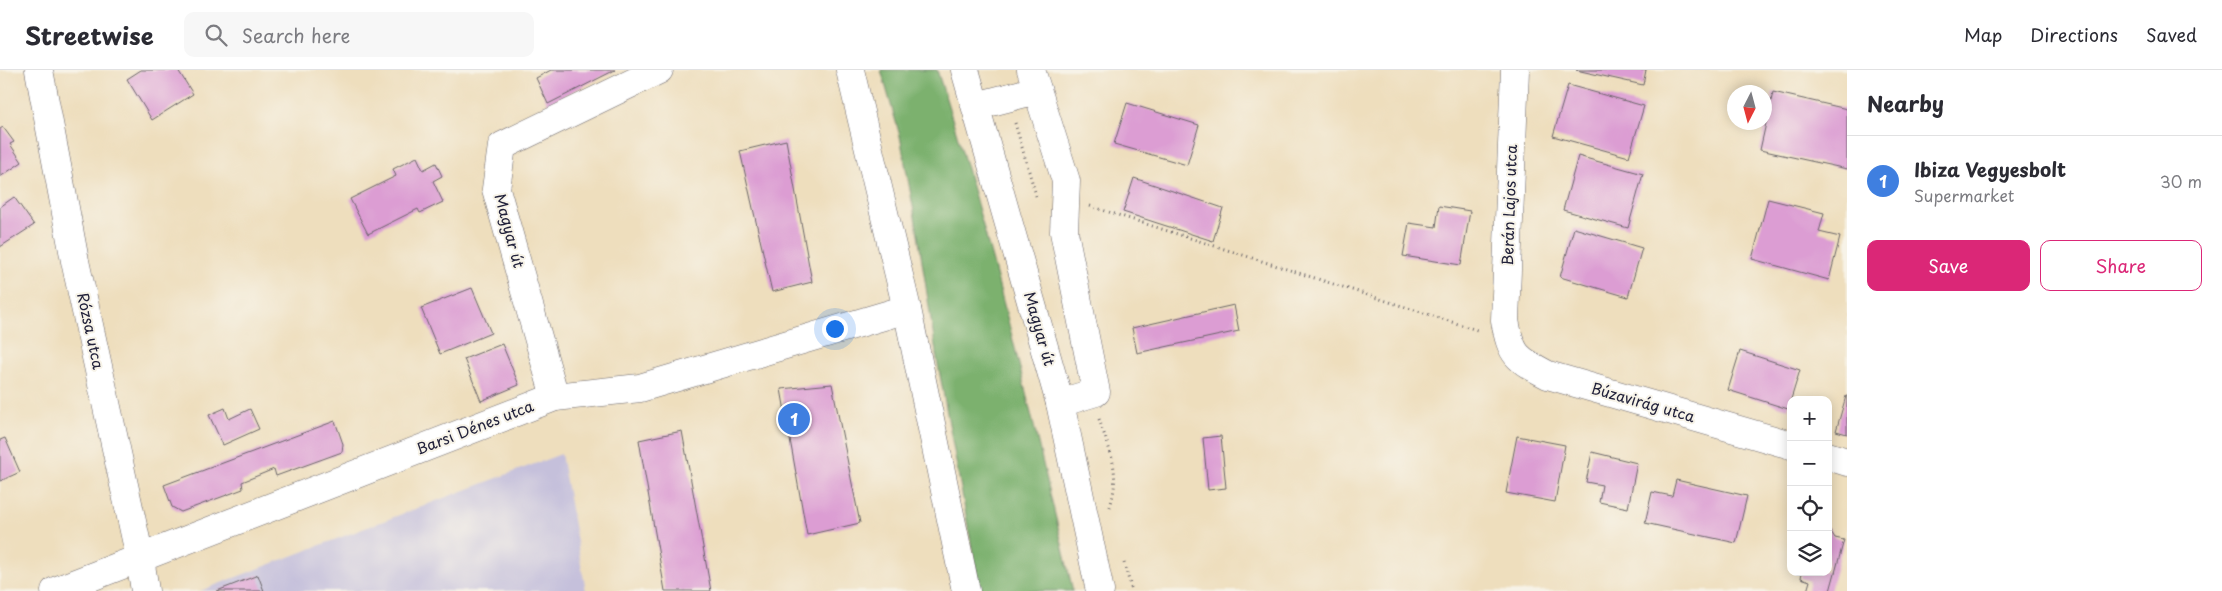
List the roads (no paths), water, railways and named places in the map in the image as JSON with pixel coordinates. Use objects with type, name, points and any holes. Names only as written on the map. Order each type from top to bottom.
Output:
[{"type":"street","name":"Rózsa utca","points":[[39,70],[75,261],[140,558],[145,591]]},
{"type":"street","name":"Magyar út","points":[[556,397],[496,189],[502,146],[660,70]]},
{"type":"street","points":[[850,70],[907,309],[966,591]]},
{"type":"street","name":"Magyar út","points":[[965,70],[1060,403],[1100,591]]},
{"type":"street","name":"Berán Lajos utca","points":[[1509,340],[1505,320],[1515,70]]},
{"type":"street","points":[[976,106],[1034,80],[1066,181],[1064,232],[1096,392],[1060,403]]},
{"type":"street","name":"Barsi Dénes utca","points":[[55,591],[556,397],[640,388],[907,309]]},
{"type":"street","name":"Búzavirág utca","points":[[1509,340],[1521,361],[1548,375],[1787,444]]},
{"type":"street","points":[[1832,457],[1847,462]]},
{"type":"place","name":"Ibiza Vegyesbolt","points":[[794,419]]}]
